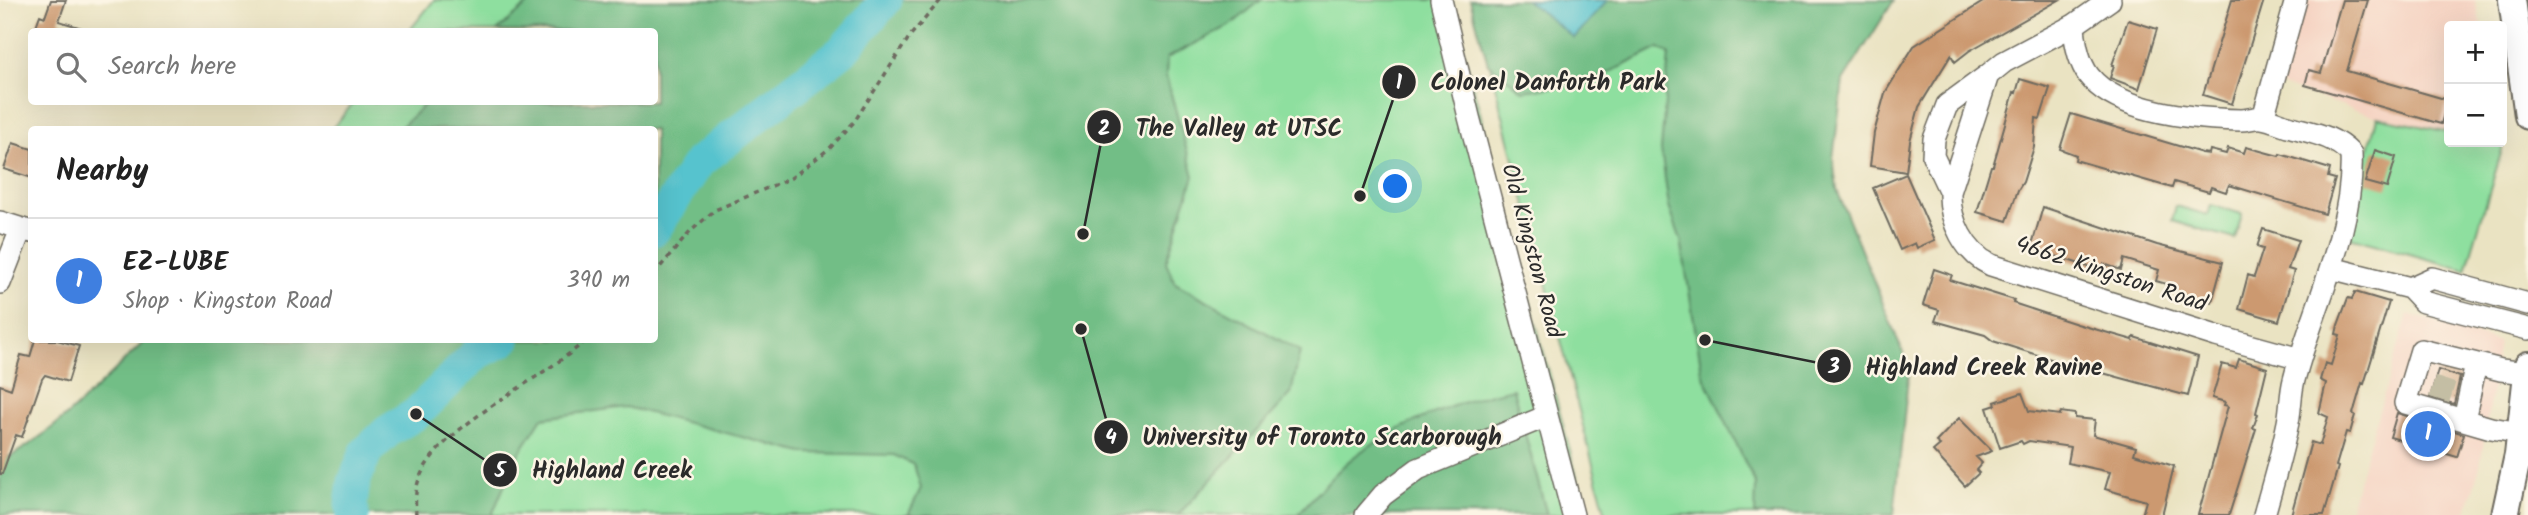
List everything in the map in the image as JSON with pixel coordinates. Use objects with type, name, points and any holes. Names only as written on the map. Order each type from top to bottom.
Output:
[{"type":"main road","points":[[2512,0],[2528,116]]},
{"type":"main road","points":[[2505,515],[2521,433],[2528,365]]},
{"type":"street","name":"Old Kingston Road","points":[[1441,0],[1573,515]]},
{"type":"street","name":"4662 Kingston Road","points":[[1950,192],[1933,156],[1934,139],[1947,105],[2004,62],[2074,25],[2110,0]]},
{"type":"street","points":[[2263,118],[2296,0]]},
{"type":"street","points":[[2074,25],[2075,42],[2088,75],[2114,96],[2174,116],[2241,120],[2263,118],[2324,135],[2342,144],[2351,154],[2351,187],[2331,268],[2292,384],[2286,436],[2263,515]]},
{"type":"street","name":"4662 Kingston Road","points":[[1988,75],[1950,192],[1950,205],[1955,222],[1969,249],[1979,259],[2048,284],[2300,359]]},
{"type":"street","points":[[0,222],[26,231],[0,283]]},
{"type":"street","points":[[2331,268],[2410,288],[2423,302],[2528,329]]},
{"type":"street","points":[[2410,288],[2432,278],[2528,304]]},
{"type":"street","points":[[2521,433],[2464,420],[2438,406],[2405,403],[2421,350],[2450,365],[2476,364],[2527,373]]},
{"type":"street","points":[[2464,420],[2476,364]]},
{"type":"street","points":[[1366,515],[1383,495],[1418,469],[1547,416]]},
{"type":"path","points":[[658,269],[691,231],[715,210],[792,178],[830,148],[854,122],[910,36],[941,0]]},
{"type":"path","points":[[416,515],[415,503],[420,477],[438,450],[478,416],[582,343]]},
{"type":"shaded area","points":[[2305,0],[2475,0],[2480,21],[2444,21],[2444,131],[2377,117],[2281,85]]},
{"type":"shaded area","points":[[2408,314],[2499,342],[2480,465],[2466,515],[2348,515]]},
{"type":"green space","points":[[434,0],[1450,0],[1587,515],[26,515],[643,343],[658,343],[658,126],[334,126],[352,105],[658,105],[658,28],[411,28]]},
{"type":"green space","points":[[533,0],[1261,0],[1231,25],[1167,58],[1166,76],[1194,176],[1166,262],[1175,283],[1300,351],[1291,394],[1178,515],[908,515],[921,488],[914,465],[894,455],[803,453],[626,407],[542,418],[515,460],[492,515],[0,515],[0,462],[59,422],[143,343],[658,343],[658,126],[402,126],[424,105],[658,105],[658,28],[500,28]]},
{"type":"green space","points":[[1470,0],[1894,0],[1843,81],[1833,158],[1837,190],[1909,368],[1894,515],[1755,515],[1756,485],[1702,372],[1681,240],[1669,207],[1661,150],[1669,54],[1659,48],[1588,83],[1523,91],[1488,64]]},
{"type":"green space","points":[[1473,0],[1865,0],[1778,142],[1868,515],[1606,515]]},
{"type":"green space","points":[[2377,117],[2444,131],[2444,147],[2503,147],[2466,270],[2346,236]]},
{"type":"green space","points":[[2211,205],[2242,214],[2235,239],[2172,221],[2176,206],[2208,215]]},
{"type":"green space","points":[[1513,389],[1547,515],[1297,515],[1343,466],[1385,436],[1450,407]]},
{"type":"water","points":[[1526,0],[1608,0],[1574,38]]},
{"type":"building","points":[[51,0],[66,0],[59,21],[82,28],[35,28],[40,15],[45,17]]},
{"type":"building","points":[[1986,0],[2059,0],[1969,51],[1955,62],[1951,55],[1919,107],[1910,141],[1906,172],[1870,166],[1874,133],[1885,93],[1914,46]]},
{"type":"building","points":[[2232,0],[2264,0],[2232,104],[2203,95]]},
{"type":"building","points":[[2342,0],[2368,0],[2347,71],[2444,99],[2441,124],[2305,85],[2309,70],[2321,73]]},
{"type":"building","points":[[2128,20],[2157,29],[2139,89],[2110,78]]},
{"type":"building","points":[[2020,79],[2050,88],[2040,119],[2036,118],[2034,147],[2007,221],[1977,212]]},
{"type":"building","points":[[2071,114],[2202,153],[2209,154],[2210,150],[2226,154],[2228,148],[2244,153],[2246,147],[2330,169],[2328,177],[2335,179],[2325,214],[2229,185],[2226,192],[2211,187],[2209,192],[2174,182],[2172,188],[2075,160],[2076,155],[2060,149]]},
{"type":"building","points":[[13,143],[28,148],[28,177],[4,169]]},
{"type":"building","points":[[2375,150],[2396,157],[2387,188],[2365,182]]},
{"type":"building","points":[[1906,174],[1935,240],[1917,248],[1915,243],[1900,250],[1873,188]]},
{"type":"building","points":[[2043,207],[2157,245],[2223,262],[2212,302],[2169,290],[2170,285],[2156,281],[2159,270],[2124,259],[2121,270],[2104,264],[2101,271],[2031,248]]},
{"type":"building","points":[[2263,229],[2298,240],[2288,269],[2294,271],[2279,321],[2239,309],[2248,275],[2254,277],[2263,249],[2257,247]]},
{"type":"building","points":[[1934,269],[1952,275],[1950,280],[2014,300],[2013,303],[2077,324],[2133,340],[2134,337],[2198,357],[2188,396],[2047,358],[1993,341],[1985,335],[1935,321],[1939,310],[1923,305]]},
{"type":"building","points":[[2355,292],[2389,302],[2364,384],[2362,383],[2350,433],[2346,432],[2324,515],[2291,515],[2311,442],[2320,445],[2328,417],[2319,413],[2326,383],[2320,380],[2325,363],[2331,365],[2340,335],[2336,334],[2338,325],[2348,298],[2352,299]]},
{"type":"building","points":[[34,343],[68,343],[79,346],[68,382],[45,375],[42,379],[22,437],[16,435],[0,474],[0,385],[11,389],[21,355],[30,357]]},
{"type":"building","points":[[2239,359],[2267,368],[2253,428],[2256,429],[2229,515],[2198,515],[2228,406],[2224,405],[2225,402],[2212,398],[2222,364],[2236,368]]},
{"type":"building","points":[[2438,370],[2460,377],[2454,404],[2430,397]]},
{"type":"building","points":[[2022,393],[2029,411],[2060,415],[2061,412],[2075,414],[2075,418],[2095,420],[2093,435],[2136,447],[2134,454],[2174,466],[2162,515],[2142,515],[2146,501],[2105,489],[2110,472],[2068,463],[2071,447],[2029,441],[2023,444],[2021,441],[2000,448],[1987,408],[1996,405],[1995,402]]},
{"type":"building","points":[[2397,413],[2464,434],[2457,457],[2390,437]]},
{"type":"building","points":[[1959,418],[1992,451],[1976,457],[1982,463],[1976,470],[1979,473],[1965,486],[1933,451],[1940,445],[1936,442]]},
{"type":"waterway","points":[[658,224],[699,162],[842,51],[886,0]]},
{"type":"waterway","points":[[353,515],[351,504],[354,482],[366,452],[388,431],[416,414],[476,354],[498,343]]},
{"type":"tunnel","points":[[2439,400],[2448,372]]},
{"type":"place","name":"Colonel Danforth Park","points":[[1360,196]]},
{"type":"place","name":"The Valley at UTSC","points":[[1083,234]]},
{"type":"place","name":"University of Toronto Scarborough","points":[[1081,329]]},
{"type":"place","name":"Highland Creek Ravine","points":[[1705,340]]},
{"type":"place","name":"Highland Creek","points":[[416,414]]},
{"type":"place","name":"EZ-LUBE","points":[[2428,434]]}]
